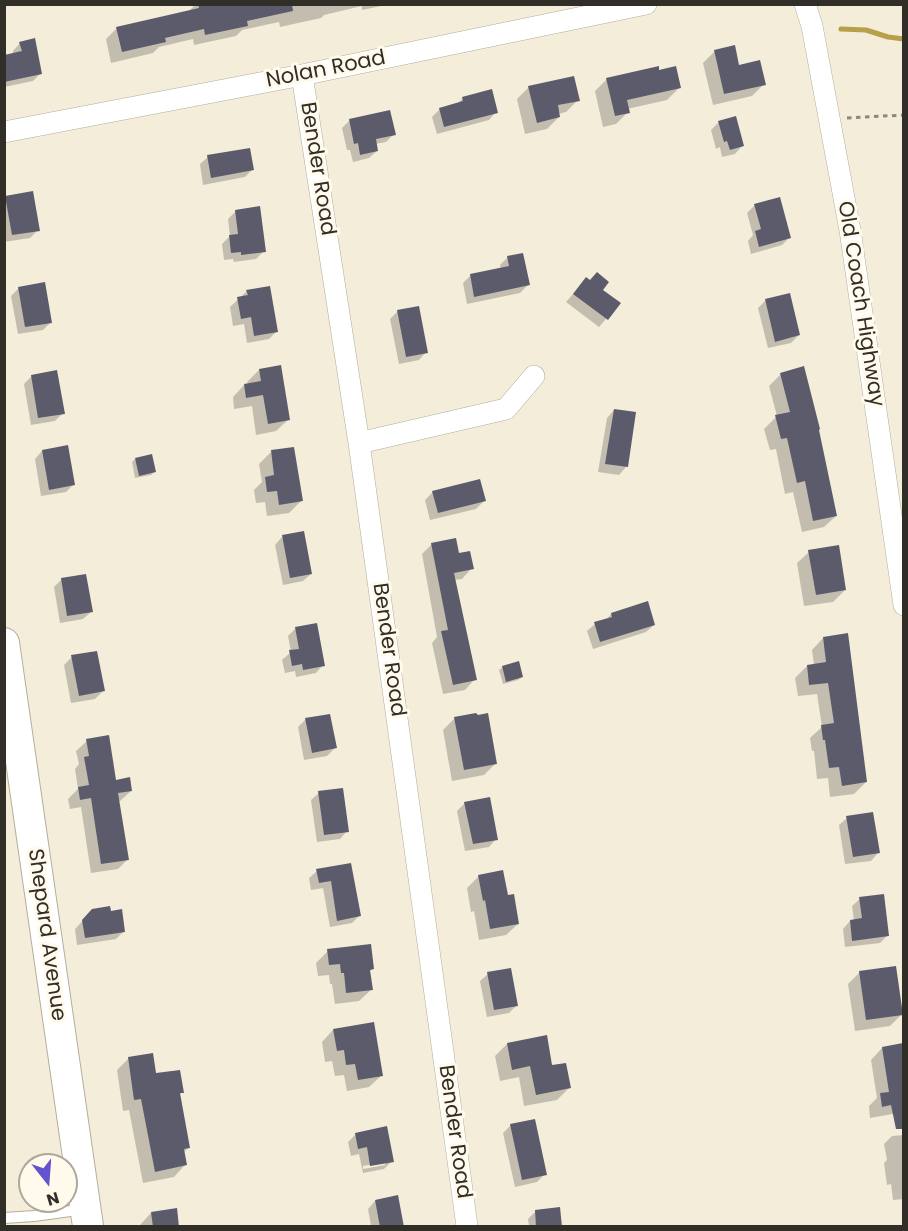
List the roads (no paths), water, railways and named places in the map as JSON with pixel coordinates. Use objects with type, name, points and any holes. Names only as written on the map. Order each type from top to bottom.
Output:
[{"type":"main road","name":"Shepard Avenue","points":[[6,662],[87,1218]]},
{"type":"street","name":"Nolan Road","points":[[4,132],[302,75],[646,4]]},
{"type":"street","name":"Old Coach Highway","points":[[805,4],[812,26],[850,230],[903,605]]},
{"type":"street","name":"Bender Road","points":[[302,75],[359,443],[467,1227]]},
{"type":"street","points":[[359,443],[506,409],[534,376]]},
{"type":"lane","points":[[4,1218],[34,1216],[87,1218]]},
{"type":"waterway","points":[[841,29],[866,30],[904,39]]}]
